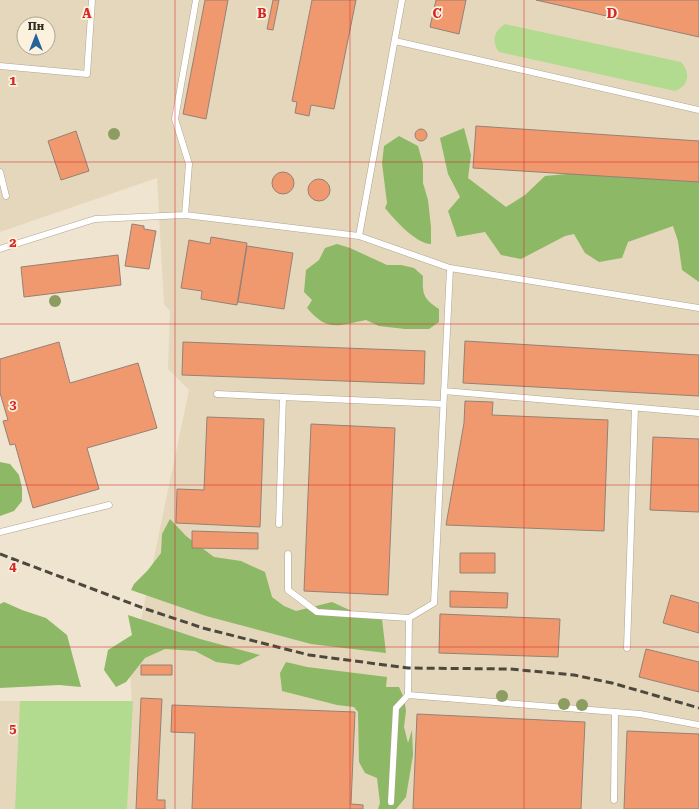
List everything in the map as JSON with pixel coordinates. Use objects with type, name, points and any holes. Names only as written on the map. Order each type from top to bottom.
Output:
[{"type":"lane","points":[[0,66],[87,74],[92,0]]},
{"type":"lane","points":[[185,215],[189,164],[175,119],[196,0]]},
{"type":"lane","points":[[359,236],[402,0]]},
{"type":"lane","points":[[394,41],[699,110]]},
{"type":"lane","points":[[0,172],[6,196]]},
{"type":"lane","points":[[0,249],[95,218],[185,215],[359,236],[450,268],[699,308]]},
{"type":"lane","points":[[288,554],[288,590],[317,612],[408,618],[434,603],[450,268]]},
{"type":"lane","points":[[444,391],[699,414]]},
{"type":"lane","points":[[217,394],[443,404]]},
{"type":"lane","points":[[279,524],[283,397]]},
{"type":"lane","points":[[627,648],[635,408]]},
{"type":"lane","points":[[0,532],[109,505]]},
{"type":"lane","points":[[391,802],[396,708],[408,694],[408,618]]},
{"type":"lane","points":[[408,694],[640,714],[699,726]]},
{"type":"lane","points":[[614,800],[615,712]]},
{"type":"shaded area","points":[[0,0],[699,0],[699,809],[0,809],[0,701],[132,701],[130,672],[189,390],[168,369],[170,311],[164,304],[157,178],[0,232]]},
{"type":"green space","points":[[505,24],[681,62],[686,70],[686,83],[680,89],[675,91],[499,52],[494,40],[498,30]]},
{"type":"green space","points":[[464,128],[471,155],[468,178],[506,207],[525,195],[545,176],[610,170],[699,180],[699,282],[682,270],[678,241],[673,226],[628,242],[622,258],[599,262],[585,253],[574,234],[565,236],[521,259],[501,255],[485,232],[457,237],[448,211],[460,197],[448,174],[440,138]]},
{"type":"green space","points":[[399,136],[418,146],[423,164],[423,183],[428,200],[431,244],[425,243],[412,236],[385,208],[387,203],[382,163],[384,146]]},
{"type":"green space","points":[[337,244],[350,248],[387,265],[401,265],[414,268],[423,276],[425,296],[439,309],[439,322],[429,329],[405,329],[379,326],[366,320],[334,325],[321,321],[314,316],[307,308],[312,300],[304,292],[306,270],[319,260],[325,248]]},
{"type":"green space","points":[[0,462],[10,464],[19,475],[22,488],[22,501],[14,511],[0,516]]},
{"type":"green space","points":[[170,519],[186,536],[214,557],[241,561],[265,572],[272,597],[284,606],[296,611],[332,602],[356,613],[382,619],[386,653],[311,644],[206,616],[131,590],[134,584],[148,570],[161,553],[162,534]]},
{"type":"green space","points":[[4,602],[46,618],[67,635],[81,687],[59,685],[0,688],[0,604]]},
{"type":"green space","points":[[128,615],[200,639],[260,655],[239,665],[216,662],[195,651],[165,649],[145,658],[126,682],[116,687],[104,670],[108,650],[132,635]]},
{"type":"green space","points":[[286,662],[307,667],[387,677],[386,687],[399,687],[404,698],[406,711],[404,727],[408,743],[412,730],[413,755],[406,797],[396,809],[378,809],[380,803],[377,778],[365,773],[359,762],[358,712],[354,707],[337,705],[282,691],[280,673]]},
{"type":"green space","points":[[20,701],[133,701],[127,809],[15,809]]},
{"type":"building","points":[[205,0],[228,0],[206,119],[183,114]]},
{"type":"building","points":[[273,0],[279,0],[273,30],[267,29]]},
{"type":"building","points":[[312,0],[356,0],[334,109],[311,105],[309,116],[295,113],[297,102],[292,101]]},
{"type":"building","points":[[436,0],[466,0],[459,34],[430,27]]},
{"type":"building","points":[[536,0],[699,0],[699,37]]},
{"type":"building","points":[[476,126],[699,141],[699,182],[473,168]]},
{"type":"building","points":[[421,129],[425,131],[427,135],[425,139],[421,141],[417,139],[415,135],[417,131]]},
{"type":"building","points":[[76,131],[89,171],[61,180],[48,141]]},
{"type":"building","points":[[283,172],[291,175],[294,183],[291,191],[283,194],[275,191],[272,183],[275,175]]},
{"type":"building","points":[[319,179],[327,182],[330,190],[327,198],[319,201],[311,198],[308,190],[311,182]]},
{"type":"building","points":[[132,224],[144,226],[144,229],[156,231],[149,269],[125,266]]},
{"type":"building","points":[[211,237],[247,243],[237,305],[201,299],[202,291],[181,288],[189,240],[210,244]]},
{"type":"building","points":[[247,246],[293,253],[284,309],[238,302]]},
{"type":"building","points":[[118,255],[121,285],[24,297],[21,267]]},
{"type":"building","points":[[465,341],[699,355],[699,396],[463,383]]},
{"type":"building","points":[[59,342],[70,383],[138,363],[157,428],[87,448],[99,489],[33,508],[15,444],[10,445],[3,421],[8,420],[0,393],[0,359]]},
{"type":"building","points":[[183,342],[425,351],[424,384],[182,375]]},
{"type":"building","points":[[465,401],[493,402],[492,415],[608,420],[604,531],[446,525],[464,423]]},
{"type":"building","points":[[207,417],[264,419],[260,527],[176,523],[177,489],[204,490]]},
{"type":"building","points":[[311,424],[395,428],[388,595],[304,591]]},
{"type":"building","points":[[653,437],[699,439],[699,512],[650,510]]},
{"type":"building","points":[[192,531],[258,533],[258,549],[192,548]]},
{"type":"building","points":[[460,553],[495,553],[495,573],[460,573]]},
{"type":"building","points":[[450,591],[508,593],[507,608],[450,607]]},
{"type":"building","points":[[671,595],[699,603],[699,633],[663,623]]},
{"type":"building","points":[[440,614],[560,619],[558,657],[439,653]]},
{"type":"building","points":[[646,649],[699,662],[699,692],[639,677]]},
{"type":"building","points":[[141,665],[172,665],[172,675],[141,675]]},
{"type":"building","points":[[141,698],[162,699],[157,800],[165,800],[165,809],[136,809]]},
{"type":"building","points":[[172,705],[355,712],[351,804],[363,805],[363,809],[192,809],[195,733],[171,732]]},
{"type":"building","points":[[417,714],[585,722],[581,809],[413,809]]},
{"type":"building","points":[[627,731],[699,734],[699,809],[624,809]]},
{"type":"railway","points":[[0,554],[143,608],[203,628],[309,655],[408,668],[510,669],[574,675],[612,683],[699,708]]}]
